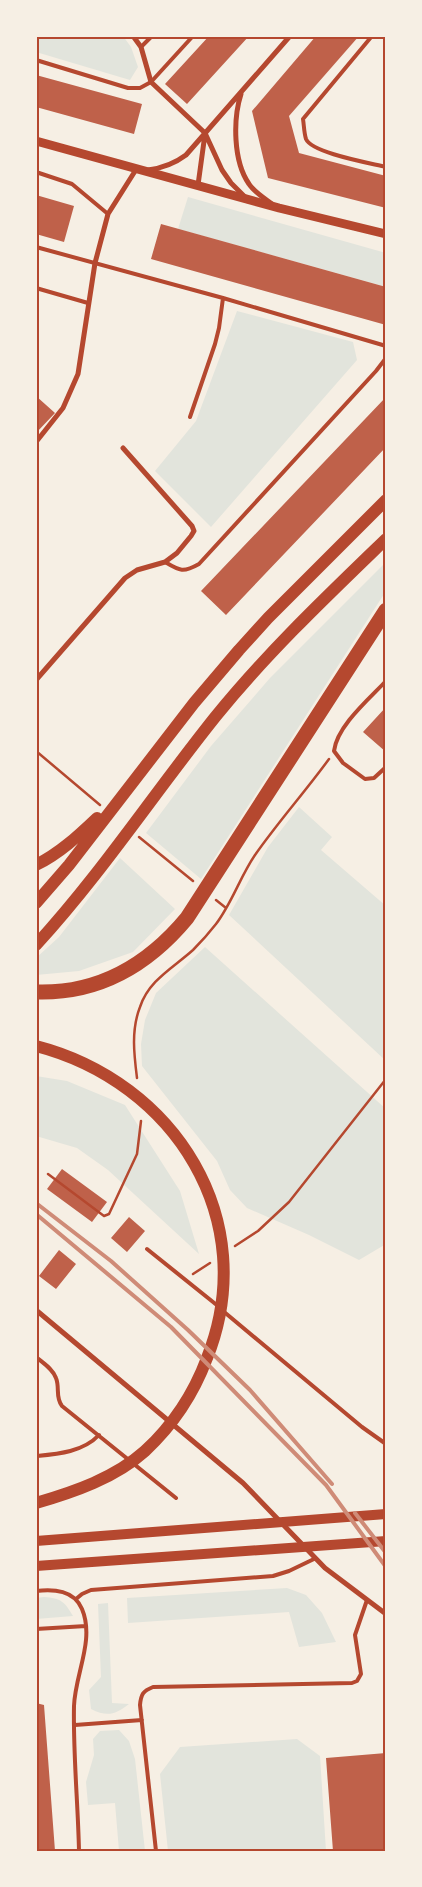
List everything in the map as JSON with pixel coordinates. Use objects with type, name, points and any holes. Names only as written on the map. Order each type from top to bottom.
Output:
[{"type":"highway","points":[[36,992],[83,987],[113,977],[157,950],[173,934],[187,918],[386,610]]},
{"type":"main road","points":[[36,865],[60,851],[108,807],[239,650],[386,500]]},
{"type":"main road","points":[[36,945],[89,884],[200,737],[257,668],[287,635],[386,539]]},
{"type":"main road","points":[[36,903],[69,865],[150,758]]},
{"type":"main road","points":[[36,1046],[83,1061],[106,1074],[155,1112],[176,1135],[199,1171],[212,1206],[223,1250],[224,1278],[221,1314],[212,1347],[198,1382],[164,1431],[144,1452],[121,1469],[90,1485],[36,1503]]},
{"type":"main road","points":[[36,1540],[386,1514]]},
{"type":"main road","points":[[36,1566],[386,1541]]},
{"type":"street","points":[[133,36],[141,47],[151,82],[205,133],[222,170],[231,183],[248,199]]},
{"type":"street","points":[[142,169],[162,168],[175,163],[186,155],[290,36]]},
{"type":"street","points":[[242,92],[236,109],[239,162],[248,184],[279,208]]},
{"type":"street","points":[[198,185],[205,133]]},
{"type":"street","points":[[36,141],[279,208],[386,234]]},
{"type":"street","points":[[36,442],[62,408],[78,374],[95,263],[108,214],[142,169]]},
{"type":"street","points":[[36,680],[125,578],[137,570],[165,562],[177,553],[194,531],[192,526],[123,448]]},
{"type":"street","points":[[36,1310],[243,1483],[268,1507],[314,1558],[386,1614]]},
{"type":"lane","points":[[141,47],[152,36]]},
{"type":"lane","points":[[36,60],[128,88],[140,88],[151,82],[193,36]]},
{"type":"lane","points":[[372,36],[303,119],[306,140],[313,146],[324,151],[386,167]]},
{"type":"lane","points":[[36,172],[72,184],[108,214]]},
{"type":"lane","points":[[36,247],[223,298],[386,346]]},
{"type":"lane","points":[[36,288],[88,303]]},
{"type":"lane","points":[[190,417],[215,344],[223,298]]},
{"type":"lane","points":[[165,562],[183,571],[199,564],[386,358]]},
{"type":"lane","points":[[386,681],[341,731],[335,742],[334,751],[343,763],[365,779],[374,778],[386,767]]},
{"type":"lane","points":[[147,1249],[362,1427],[386,1444]]},
{"type":"lane","points":[[36,1357],[50,1368],[56,1378],[58,1401],[62,1406],[176,1498]]},
{"type":"lane","points":[[36,1456],[83,1447],[99,1435]]},
{"type":"lane","points":[[76,1599],[91,1590],[272,1576],[289,1571],[314,1558]]},
{"type":"lane","points":[[36,1591],[63,1591],[76,1599],[82,1609],[86,1626],[84,1655],[75,1696],[79,1851]]},
{"type":"lane","points":[[156,1851],[142,1720],[141,1695],[144,1690],[153,1687],[352,1683],[357,1681],[361,1674],[355,1635],[367,1600]]},
{"type":"lane","points":[[36,1629],[86,1626]]},
{"type":"lane","points":[[75,1725],[142,1720]]},
{"type":"path","points":[[150,986],[200,944],[216,924],[254,857],[334,751]]},
{"type":"path","points":[[234,1247],[258,1231],[289,1202],[386,1079]]},
{"type":"path","points":[[48,1174],[99,1212]]},
{"type":"path","points":[[185,1279],[217,1258]]},
{"type":"shaded area","points":[[36,36],[123,36],[131,47],[138,67],[130,80],[36,52]]},
{"type":"shaded area","points":[[188,197],[386,253],[386,287],[178,229]]},
{"type":"shaded area","points":[[237,311],[353,342],[357,360],[211,527],[155,471],[196,421]]},
{"type":"shaded area","points":[[386,562],[386,591],[201,879],[146,833],[211,746],[270,678]]},
{"type":"shaded area","points":[[299,807],[332,837],[321,850],[386,906],[386,1061],[229,915],[268,847]]},
{"type":"shaded area","points":[[120,858],[175,909],[133,952],[79,971],[36,975],[36,958],[59,937]]},
{"type":"shaded area","points":[[205,947],[386,1109],[386,1244],[359,1260],[309,1235],[247,1208],[230,1190],[217,1161],[142,1066],[141,1044],[145,1020],[156,993]]},
{"type":"shaded area","points":[[36,1076],[67,1081],[125,1105],[180,1191],[199,1254],[108,1170],[77,1148],[36,1136]]},
{"type":"shaded area","points":[[287,1588],[306,1595],[322,1613],[336,1642],[299,1647],[289,1612],[128,1623],[127,1598]]},
{"type":"shaded area","points":[[36,1598],[55,1598],[62,1602],[73,1616],[36,1619]]},
{"type":"shaded area","points":[[108,1603],[112,1703],[129,1704],[111,1714],[91,1709],[89,1690],[101,1677],[98,1604]]},
{"type":"shaded area","points":[[119,1730],[129,1741],[135,1759],[145,1851],[119,1851],[115,1803],[88,1805],[86,1782],[94,1755],[93,1739],[100,1731]]},
{"type":"shaded area","points":[[297,1739],[320,1756],[326,1851],[168,1851],[160,1774],[180,1747]]},
{"type":"building","points":[[209,36],[249,36],[187,104],[165,84]]},
{"type":"building","points":[[316,36],[359,36],[289,116],[299,153],[386,176],[386,208],[268,178],[252,111]]},
{"type":"building","points":[[36,75],[142,104],[134,134],[36,107]]},
{"type":"building","points":[[36,195],[74,206],[64,242],[36,234]]},
{"type":"building","points":[[161,224],[386,287],[386,325],[151,259]]},
{"type":"building","points":[[36,396],[55,413],[36,433]]},
{"type":"building","points":[[386,397],[386,447],[226,615],[201,591]]},
{"type":"building","points":[[386,707],[386,752],[363,732]]},
{"type":"building","points":[[62,1169],[107,1202],[92,1222],[47,1189]]},
{"type":"building","points":[[129,1217],[145,1231],[127,1252],[111,1238]]},
{"type":"building","points":[[59,1250],[76,1264],[56,1289],[39,1276]]},
{"type":"building","points":[[36,1703],[44,1705],[55,1851],[36,1851]]},
{"type":"building","points":[[386,1753],[386,1851],[333,1851],[326,1758]]},
{"type":"railway","points":[[36,1203],[111,1261],[188,1330],[250,1390],[332,1484]]},
{"type":"railway","points":[[36,1214],[171,1327],[326,1485],[386,1567]]},
{"type":"railway","points":[[355,1513],[386,1553]]}]
